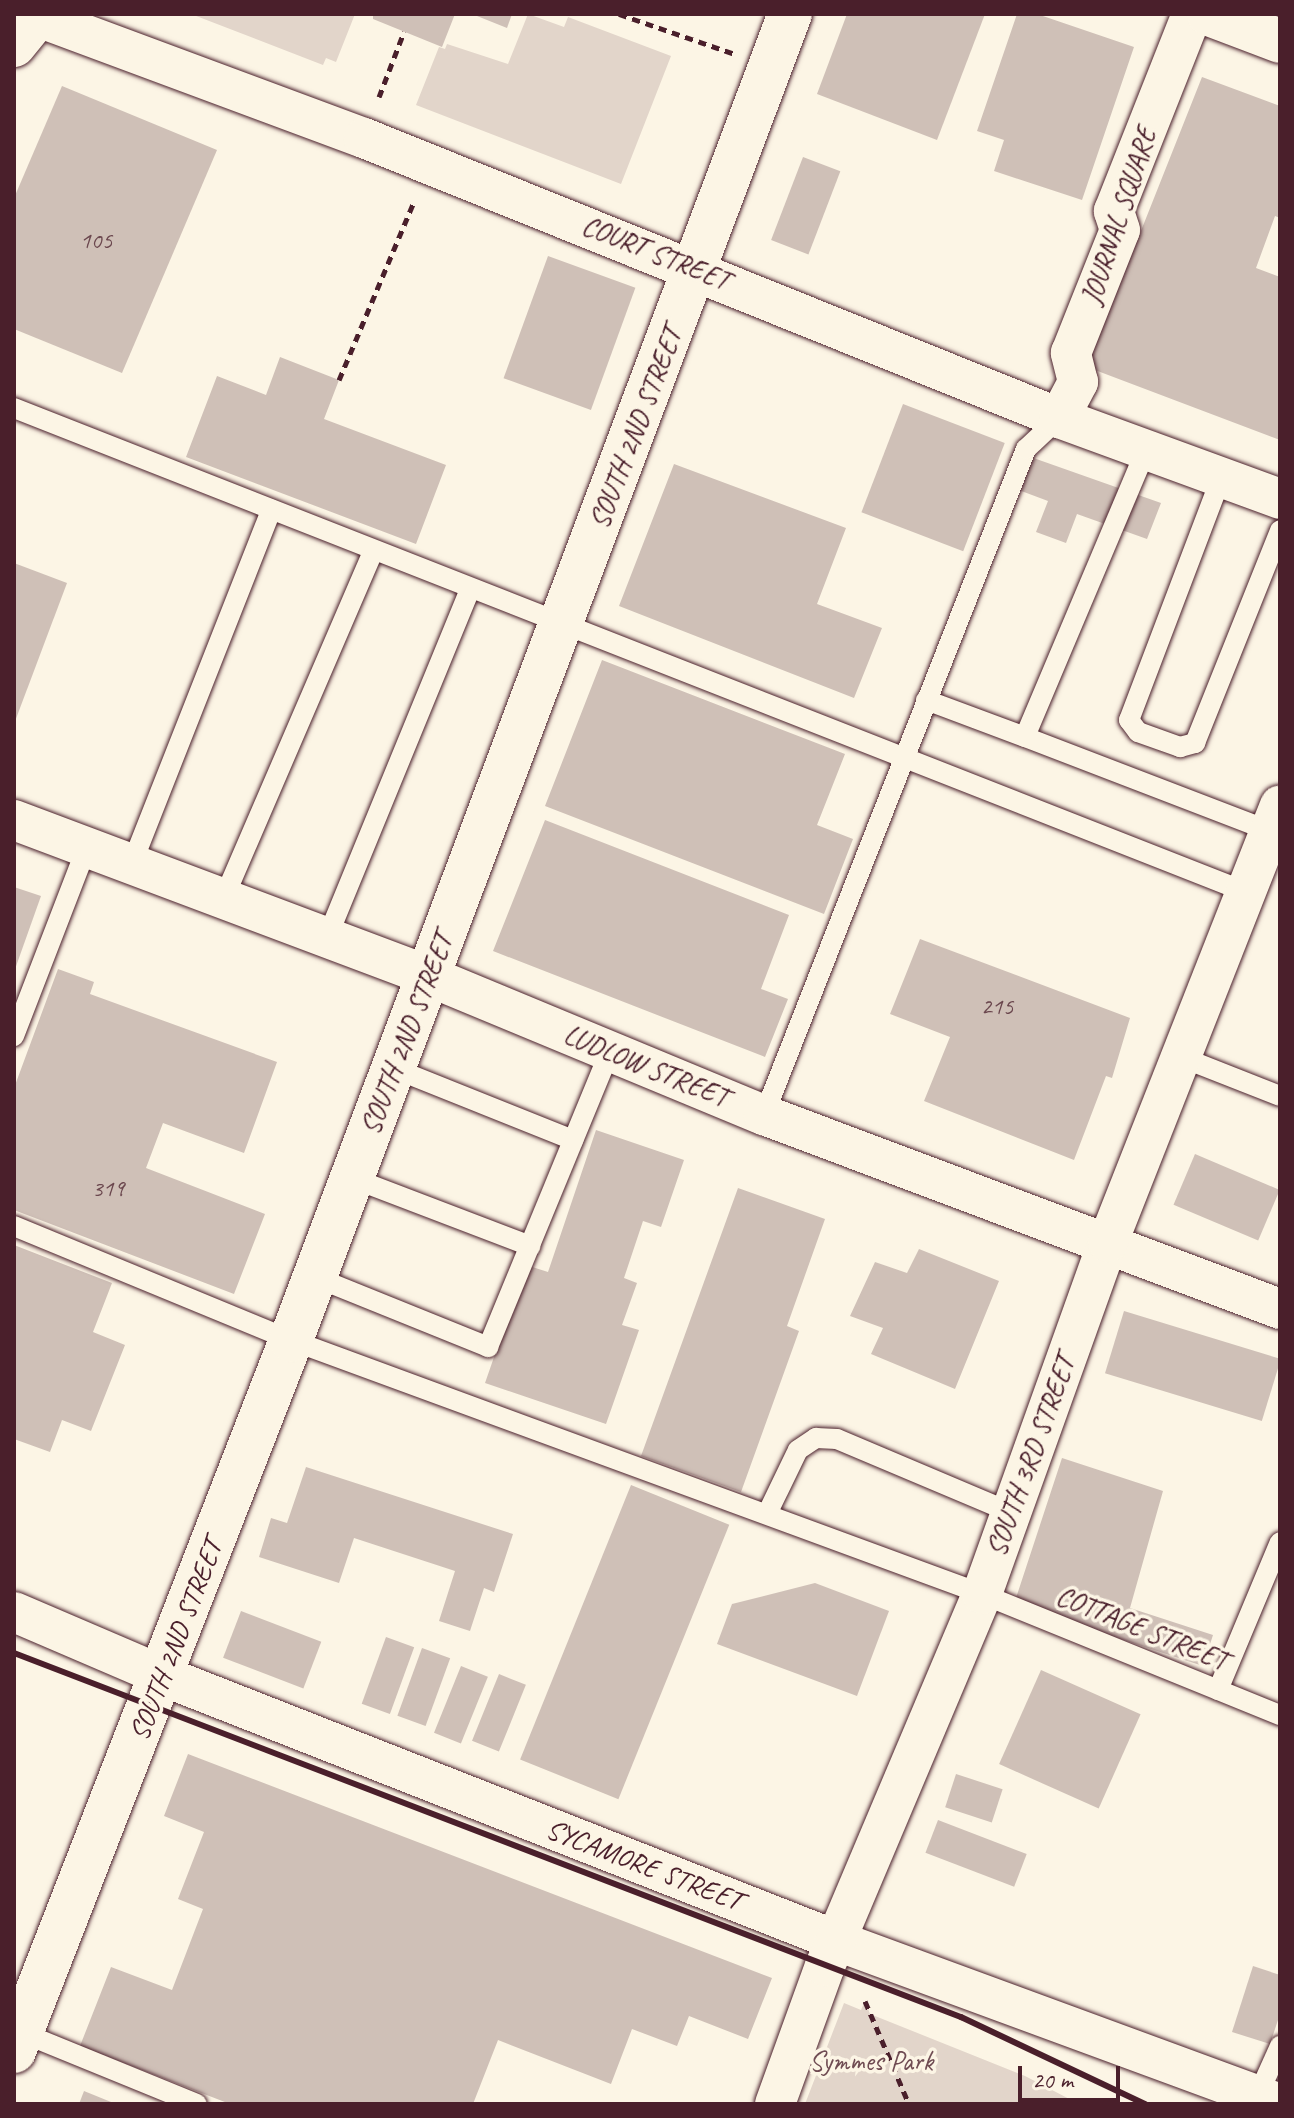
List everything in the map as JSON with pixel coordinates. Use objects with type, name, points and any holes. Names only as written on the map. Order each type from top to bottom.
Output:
[{"type":"street","name":"SOUTH 2ND STREET","points":[[16,2038],[163,1676],[697,268],[790,14]]},
{"type":"street","name":"JOURNAL SQUARE","points":[[1059,418],[1078,382],[1071,353],[1120,230],[1114,211],[1192,14]]},
{"type":"street","points":[[1209,14],[1280,41]]},
{"type":"street","name":"COURT STREET","points":[[30,22],[697,268],[1059,418],[1280,499]]},
{"type":"street","name":"SOUTH 3RD STREET","points":[[775,2104],[825,1966],[840,1942],[982,1594],[1108,1242],[1181,1057],[1263,899],[1275,819]]},
{"type":"street","name":"LUDLOW STREET","points":[[14,820],[428,976],[764,1115],[1280,1309]]},
{"type":"street","name":"SYCAMORE STREET","points":[[14,1612],[163,1676],[840,1942],[1269,2100]]},
{"type":"lane","points":[[14,408],[561,626],[1263,899]]},
{"type":"lane","points":[[764,1115],[1026,449],[1059,418]]},
{"type":"lane","points":[[1025,737],[1146,450]]},
{"type":"lane","points":[[1221,478],[1129,720],[1138,732],[1180,747],[1195,743],[1280,530]]},
{"type":"lane","points":[[131,866],[271,510]]},
{"type":"lane","points":[[223,900],[373,551]]},
{"type":"lane","points":[[327,938],[470,590]]},
{"type":"lane","points":[[926,700],[1025,737],[1275,819]]},
{"type":"lane","points":[[14,1036],[86,849]]},
{"type":"lane","points":[[315,1277],[488,1347],[610,1051]]},
{"type":"lane","points":[[1181,1057],[1280,1096]]},
{"type":"lane","points":[[393,1068],[573,1140]]},
{"type":"lane","points":[[352,1178],[530,1246]]},
{"type":"lane","name":"COTTAGE STREET","points":[[14,1226],[291,1340],[982,1594],[1280,1715]]},
{"type":"lane","points":[[767,1514],[798,1450],[816,1438],[837,1439],[1010,1512]]},
{"type":"lane","points":[[1218,1690],[1280,1542]]},
{"type":"lane","points":[[16,2038],[197,2104]]},
{"type":"lane","points":[[1269,2100],[1280,2046]]},
{"type":"path","points":[[619,14],[771,68]]},
{"type":"path","points":[[379,97],[404,32]]},
{"type":"path","points":[[339,380],[413,204]]},
{"type":"path","points":[[865,2001],[909,2104]]},
{"type":"green space","points":[[191,14],[355,14],[336,62],[326,58],[323,65]]},
{"type":"green space","points":[[528,14],[564,27],[568,17],[671,56],[621,184],[416,105],[439,47],[445,49],[447,44],[508,64]]},
{"type":"green space","name":"Symmes Park","points":[[865,2001],[870,2014],[1025,2076],[1079,2104],[805,2104],[844,2003],[861,2010]]},
{"type":"building","points":[[373,14],[455,14],[442,47],[373,19]]},
{"type":"building","points":[[472,14],[512,14],[507,28]]},
{"type":"building","points":[[847,14],[985,14],[937,140],[817,94]]},
{"type":"building","points":[[1017,14],[1037,14],[1134,47],[1082,200],[994,171],[1004,140],[977,131]]},
{"type":"building","points":[[1202,77],[1280,106],[1280,218],[1275,216],[1256,268],[1280,277],[1280,440],[1087,367]]},
{"type":"building","points":[[62,86],[217,150],[122,373],[14,329],[14,198]]},
{"type":"building","points":[[803,157],[840,171],[808,254],[771,240]]},
{"type":"building","points":[[548,256],[635,288],[591,410],[504,378]]},
{"type":"building","points":[[280,357],[339,380],[324,419],[446,465],[416,544],[186,457],[217,376],[266,395]]},
{"type":"building","points":[[903,404],[1005,443],[963,551],[861,512]]},
{"type":"building","points":[[1025,455],[1161,503],[1147,539],[1077,514],[1066,543],[1036,532],[1048,501],[1013,488]]},
{"type":"building","points":[[674,464],[846,528],[817,604],[882,628],[854,698],[619,606]]},
{"type":"building","points":[[14,563],[67,583],[14,724]]},
{"type":"building","points":[[602,660],[845,754],[817,825],[853,839],[824,914],[545,806]]},
{"type":"building","points":[[545,820],[789,915],[761,989],[788,999],[765,1057],[493,951]]},
{"type":"building","points":[[14,887],[41,896],[14,972]]},
{"type":"building","points":[[920,939],[1130,1018],[1112,1078],[1106,1076],[1074,1160],[924,1101],[950,1037],[890,1014]]},
{"type":"building","points":[[58,969],[94,982],[90,994],[277,1062],[244,1153],[163,1123],[146,1168],[265,1214],[234,1294],[14,1210],[14,1088]]},
{"type":"building","points":[[596,1130],[684,1160],[661,1227],[643,1221],[624,1278],[637,1283],[622,1325],[639,1330],[606,1424],[485,1383],[526,1265],[548,1272]]},
{"type":"building","points":[[1195,1154],[1280,1190],[1258,1241],[1174,1205]]},
{"type":"building","points":[[738,1188],[825,1219],[787,1326],[799,1331],[741,1492],[641,1456]]},
{"type":"building","points":[[14,1245],[112,1283],[93,1332],[125,1345],[91,1431],[62,1420],[50,1452],[14,1439]]},
{"type":"building","points":[[919,1249],[999,1281],[955,1389],[871,1354],[883,1328],[850,1316],[875,1262],[907,1273]]},
{"type":"building","points":[[1124,1311],[1280,1359],[1262,1421],[1105,1373]]},
{"type":"building","points":[[1062,1458],[1163,1491],[1130,1608],[1213,1635],[1203,1666],[1014,1604]]},
{"type":"building","points":[[306,1467],[513,1534],[494,1592],[484,1588],[470,1631],[439,1621],[455,1571],[354,1538],[339,1583],[259,1557],[271,1518],[287,1523]]},
{"type":"building","points":[[631,1485],[729,1525],[618,1799],[520,1759]]},
{"type":"building","points":[[815,1583],[889,1611],[857,1696],[717,1644],[732,1604]]},
{"type":"building","points":[[241,1611],[321,1642],[303,1688],[223,1658]]},
{"type":"building","points":[[386,1637],[414,1647],[390,1714],[362,1704]]},
{"type":"building","points":[[422,1648],[450,1658],[426,1726],[397,1716]]},
{"type":"building","points":[[461,1666],[488,1677],[461,1744],[434,1733]]},
{"type":"building","points":[[1041,1670],[1141,1714],[1099,1808],[999,1764]]},
{"type":"building","points":[[499,1674],[526,1685],[499,1752],[472,1741]]},
{"type":"building","points":[[188,1754],[772,1978],[748,2039],[689,2016],[677,2046],[632,2029],[611,2084],[498,2040],[473,2104],[230,2104],[80,2046],[111,1967],[172,1990],[203,1909],[178,1899],[204,1832],[164,1816]]},
{"type":"building","points":[[956,1774],[1003,1789],[992,1822],[945,1807]]},
{"type":"building","points":[[938,1820],[1027,1854],[1014,1887],[925,1853]]},
{"type":"building","points":[[1253,1966],[1280,1975],[1280,2014],[1270,2044],[1232,2032]]},
{"type":"building","points":[[84,2091],[116,2104],[79,2104]]},
{"type":"railway","points":[[14,1653],[961,2017],[1145,2104]]}]
